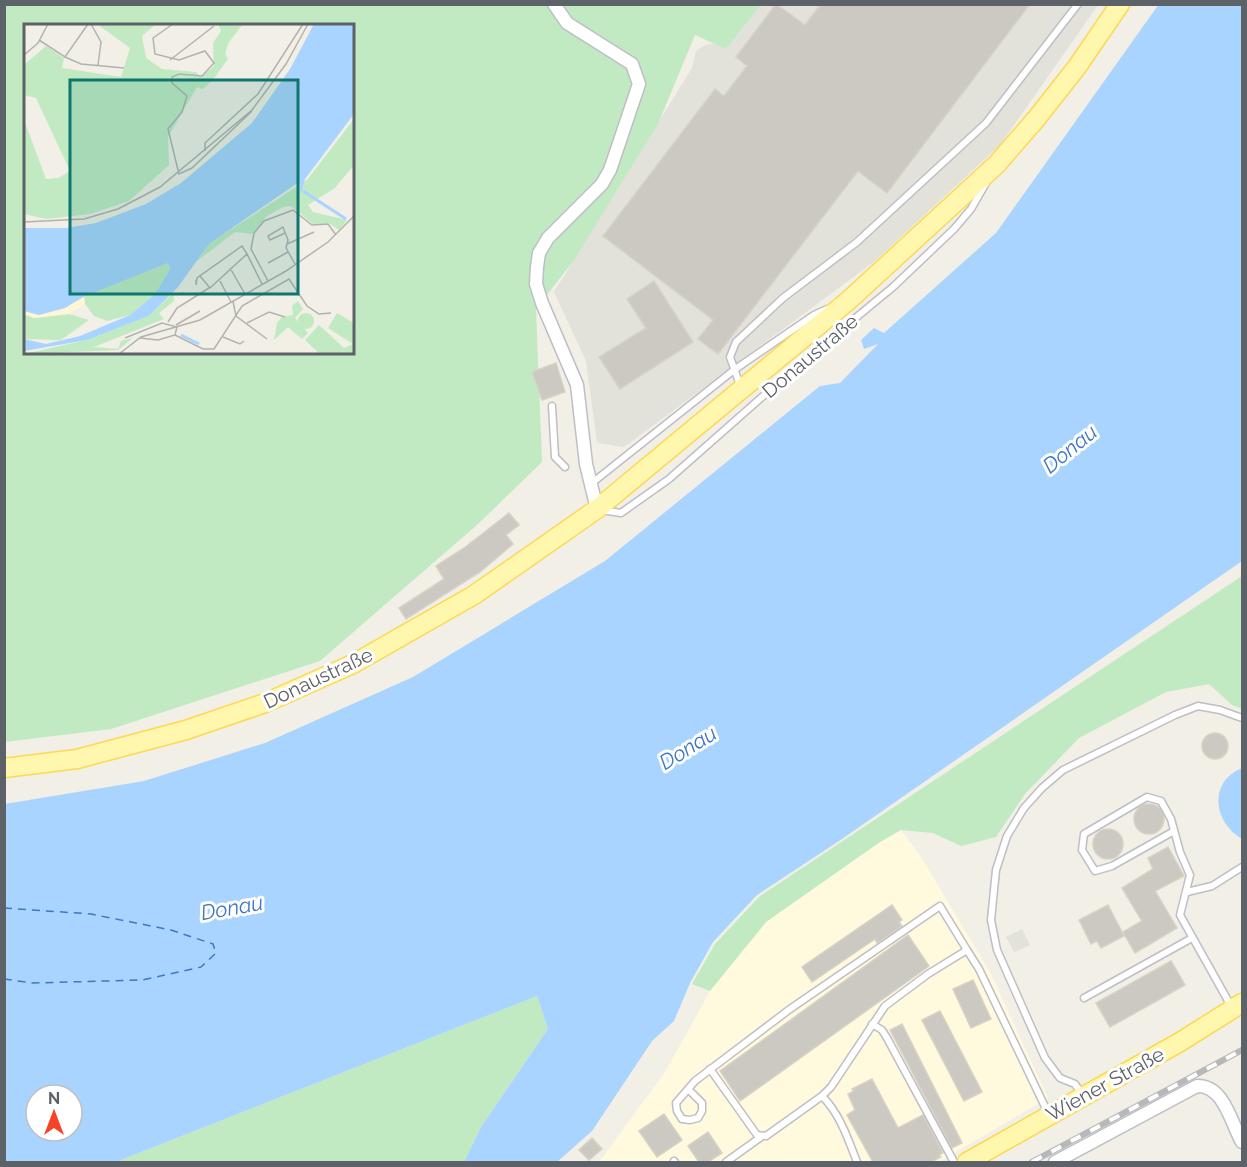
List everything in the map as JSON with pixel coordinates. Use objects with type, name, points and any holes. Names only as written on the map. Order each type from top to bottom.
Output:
[{"type":"main road","name":"Donaustraße","points":[[4,768],[76,759],[186,730],[265,703],[353,664],[474,595],[597,509],[849,300],[997,164],[1077,67],[1120,4]]},
{"type":"main road","name":"Wiener Straße","points":[[967,1162],[1180,1042],[1238,1006]]},
{"type":"street","points":[[554,4],[567,23],[632,64],[639,84],[610,170],[602,184],[548,238],[539,253],[537,267],[536,284],[542,303],[577,385],[584,446],[597,509]]},
{"type":"street","points":[[1055,1162],[1197,1086],[1209,1087],[1220,1097],[1242,1142]]},
{"type":"lane","points":[[742,388],[730,357],[736,342],[783,298],[857,242],[986,123],[1078,4]]},
{"type":"lane","name":"Donaustraße","points":[[597,509],[621,513],[669,479],[893,287],[954,229],[971,209],[997,164]]},
{"type":"lane","points":[[591,484],[734,370],[814,315],[849,300]]},
{"type":"lane","points":[[552,406],[555,457],[565,467]]},
{"type":"lane","points":[[1083,1096],[1075,1084],[1060,1078],[1045,1058],[997,950],[991,920],[996,870],[1007,836],[1024,808],[1063,770],[1174,715],[1198,706],[1220,710],[1242,718]]},
{"type":"lane","points":[[1174,831],[1112,866],[1095,871],[1082,850],[1084,834],[1147,797],[1161,801],[1171,819],[1180,852],[1190,875],[1180,915],[1192,938],[1238,1006]]},
{"type":"lane","points":[[1187,892],[1212,886],[1242,867]]},
{"type":"lane","points":[[688,1089],[702,1103],[702,1111],[698,1118],[690,1120],[682,1119],[677,1111],[676,1103],[688,1089],[695,1081],[790,1009],[940,906],[979,969],[1050,1115]]},
{"type":"lane","points":[[1084,998],[1192,938]]},
{"type":"lane","points":[[726,1162],[822,1096],[831,1087],[885,1006],[928,974],[967,950]]},
{"type":"lane","points":[[872,1024],[882,1030],[887,1038],[954,1162]]},
{"type":"lane","points":[[710,1069],[757,1135],[761,1137]]},
{"type":"lane","points":[[822,1096],[840,1119],[857,1162]]},
{"type":"shaded area","points":[[761,5],[1098,5],[1000,145],[875,261],[624,447],[597,443],[586,361],[554,292],[692,68],[696,51],[705,45],[715,43],[726,49]]},
{"type":"shaded area","points":[[901,830],[920,855],[991,974],[1048,1098],[939,1162],[599,1162],[665,1072],[710,991],[766,922],[880,842]]},
{"type":"shaded area","points":[[1022,929],[1030,945],[1014,952],[1006,937]]},
{"type":"green space","points":[[4,5],[761,5],[726,49],[695,35],[658,124],[574,260],[536,309],[542,462],[478,524],[320,661],[111,729],[5,742]]},
{"type":"green space","points":[[1242,576],[1242,709],[1232,705],[1209,684],[1166,692],[1079,738],[1025,794],[996,837],[961,846],[933,833],[901,830],[880,842],[766,922],[710,991],[692,984],[715,944],[760,896]]},
{"type":"green space","points":[[537,996],[548,1029],[481,1127],[464,1162],[116,1162]]},
{"type":"water","name":"Donau","points":[[1159,4],[1242,5],[1242,561],[842,839],[757,895],[713,942],[690,983],[674,1021],[652,1041],[592,1131],[557,1162],[464,1162],[481,1127],[548,1029],[537,996],[116,1162],[5,1162],[5,804],[144,781],[265,743],[413,677],[605,561],[820,386],[840,383],[878,344],[864,349],[861,340],[874,328],[884,333],[996,233]]},
{"type":"water","points":[[1242,768],[1242,839],[1225,823],[1218,802],[1219,792],[1224,783],[1231,774]]},
{"type":"building","points":[[776,4],[805,25],[821,4],[1030,4],[887,193],[858,171],[718,354],[698,339],[713,320],[603,236],[715,89],[724,96],[747,66],[736,57]]},
{"type":"building","points":[[654,281],[693,342],[620,389],[599,357],[646,328],[627,299]]},
{"type":"building","points":[[556,363],[565,392],[542,400],[532,372]]},
{"type":"building","points":[[509,513],[519,525],[506,535],[513,544],[480,572],[406,619],[399,608],[444,579],[436,566],[464,548]]},
{"type":"building","points":[[1215,733],[1225,736],[1228,746],[1225,756],[1215,759],[1205,756],[1202,746],[1205,736]]},
{"type":"building","points":[[1149,804],[1160,808],[1164,819],[1160,830],[1149,834],[1138,830],[1134,819],[1138,808]]},
{"type":"building","points":[[1108,829],[1119,833],[1123,844],[1119,855],[1108,859],[1097,855],[1093,844],[1097,833]]},
{"type":"building","points":[[1168,847],[1184,876],[1155,891],[1177,928],[1135,953],[1123,932],[1142,921],[1122,888],[1153,869],[1148,858]]},
{"type":"building","points":[[892,905],[902,920],[899,922],[902,926],[877,943],[875,939],[812,982],[802,967]]},
{"type":"building","points":[[1108,905],[1124,936],[1101,948],[1097,941],[1091,944],[1079,920]]},
{"type":"building","points":[[908,935],[929,966],[740,1101],[720,1071]]},
{"type":"building","points":[[1171,961],[1185,985],[1110,1027],[1096,1003]]},
{"type":"building","points":[[973,980],[991,1019],[971,1028],[953,989]]},
{"type":"building","points":[[940,1011],[982,1092],[964,1101],[922,1020]]},
{"type":"building","points":[[902,1024],[962,1143],[952,1148],[890,1030]]},
{"type":"building","points":[[872,1079],[898,1128],[923,1115],[943,1153],[939,1155],[941,1157],[931,1162],[873,1162],[847,1115],[855,1110],[848,1094],[854,1091],[852,1089]]},
{"type":"building","points":[[664,1114],[682,1140],[657,1157],[639,1131]]},
{"type":"building","points":[[708,1132],[722,1153],[708,1162],[699,1162],[688,1146]]},
{"type":"building","points":[[592,1138],[602,1149],[589,1160],[579,1150]]},
{"type":"ferry route","points":[[4,908],[91,914],[171,930],[213,944],[216,953],[201,967],[142,980],[32,983],[4,979]]},
{"type":"railway","points":[[1032,1162],[1242,1050]]}]
